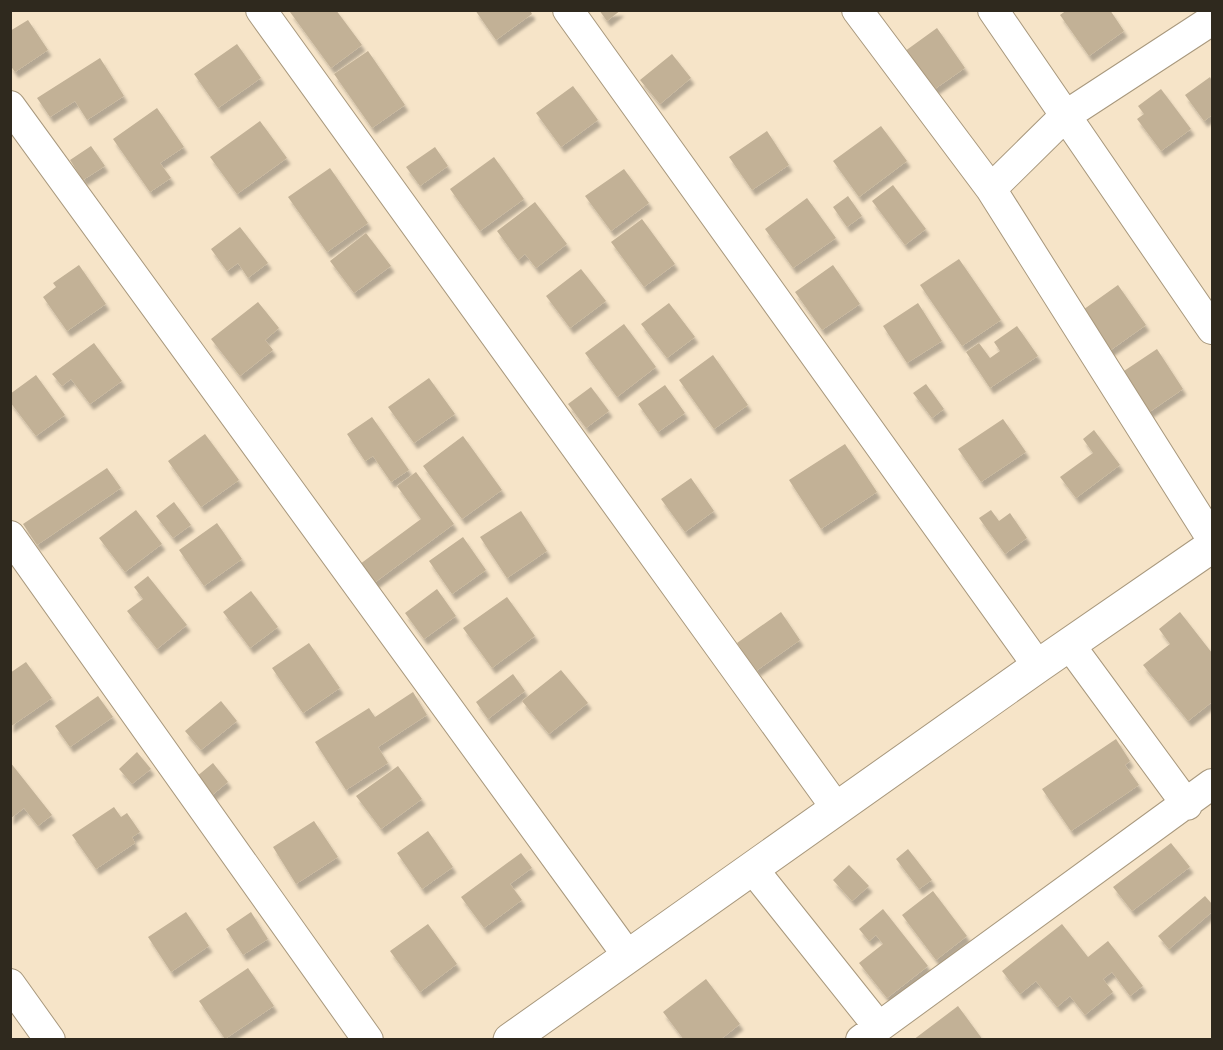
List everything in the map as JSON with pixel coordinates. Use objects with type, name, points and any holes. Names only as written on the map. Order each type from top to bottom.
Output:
[{"type":"street","points":[[261,10],[837,808]]},
{"type":"street","points":[[568,10],[1038,666]]},
{"type":"street","points":[[857,10],[991,189],[1212,539]]},
{"type":"street","points":[[993,10],[1212,329]]},
{"type":"street","points":[[991,189],[1065,116],[1212,20]]},
{"type":"street","points":[[10,106],[628,956]]},
{"type":"street","points":[[10,536],[368,1040]]},
{"type":"street","points":[[510,1040],[1069,644],[1212,546]]},
{"type":"street","points":[[1069,644],[1186,805]]},
{"type":"street","points":[[752,868],[870,1033],[1212,784]]},
{"type":"street","points":[[10,984],[50,1040]]},
{"type":"building","points":[[336,10],[362,45],[331,68],[290,12]]},
{"type":"building","points":[[475,10],[530,10],[532,14],[496,40]]},
{"type":"building","points":[[599,10],[621,10],[607,21]]},
{"type":"building","points":[[1067,10],[1110,10],[1124,31],[1089,56],[1060,15]]},
{"type":"building","points":[[28,20],[48,50],[15,72],[10,65],[10,31]]},
{"type":"building","points":[[937,28],[965,68],[929,93],[901,54]]},
{"type":"building","points":[[237,44],[261,78],[218,108],[194,74]]},
{"type":"building","points":[[368,51],[405,105],[372,128],[334,74]]},
{"type":"building","points":[[672,54],[691,78],[660,104],[640,80]]},
{"type":"building","points":[[100,58],[124,96],[87,120],[75,101],[50,117],[37,98]]},
{"type":"building","points":[[1210,77],[1212,115],[1204,121],[1185,95]]},
{"type":"building","points":[[573,86],[598,120],[561,147],[536,113]]},
{"type":"building","points":[[1161,89],[1191,129],[1161,151],[1137,119],[1144,114],[1138,106]]},
{"type":"building","points":[[157,108],[184,147],[160,163],[171,178],[150,192],[113,139]]},
{"type":"building","points":[[260,121],[287,158],[237,194],[210,157]]},
{"type":"building","points":[[881,126],[907,161],[859,197],[833,161]]},
{"type":"building","points":[[767,131],[789,165],[752,190],[729,157]]},
{"type":"building","points":[[91,146],[105,166],[83,180],[70,160]]},
{"type":"building","points":[[435,147],[448,166],[420,186],[406,167]]},
{"type":"building","points":[[494,157],[524,199],[480,231],[450,189]]},
{"type":"building","points":[[330,168],[368,223],[327,252],[288,197]]},
{"type":"building","points":[[624,169],[649,203],[611,231],[585,196]]},
{"type":"building","points":[[893,185],[926,229],[905,245],[872,201]]},
{"type":"building","points":[[848,196],[862,216],[847,227],[833,207]]},
{"type":"building","points":[[807,198],[836,238],[793,268],[765,229]]},
{"type":"building","points":[[535,202],[567,244],[536,268],[525,254],[518,260],[497,231]]},
{"type":"building","points":[[642,219],[675,264],[644,287],[611,242]]},
{"type":"building","points":[[240,227],[268,263],[248,278],[238,263],[227,271],[211,249]]},
{"type":"building","points":[[366,233],[391,266],[354,293],[330,261]]},
{"type":"building","points":[[959,259],[1001,320],[962,346],[920,285]]},
{"type":"building","points":[[79,265],[106,304],[67,331],[43,297],[56,287],[53,283]]},
{"type":"building","points":[[833,265],[860,304],[822,330],[795,292]]},
{"type":"building","points":[[581,269],[606,301],[570,328],[546,296]]},
{"type":"building","points":[[1118,285],[1146,325],[1108,352],[1080,312]]},
{"type":"building","points":[[258,302],[279,328],[265,340],[273,350],[240,376],[211,339]]},
{"type":"building","points":[[669,303],[695,337],[667,358],[641,324]]},
{"type":"building","points":[[918,303],[942,341],[907,363],[883,326]]},
{"type":"building","points":[[624,324],[656,367],[617,397],[585,353]]},
{"type":"building","points":[[1017,326],[1038,356],[990,388],[966,352],[979,343],[990,358],[1000,351],[994,342]]},
{"type":"building","points":[[94,343],[122,381],[90,404],[71,379],[62,386],[52,374]]},
{"type":"building","points":[[1157,349],[1183,389],[1148,413],[1121,373]]},
{"type":"building","points":[[713,355],[748,405],[714,429],[679,380]]},
{"type":"building","points":[[36,375],[65,415],[36,436],[10,402],[10,394]]},
{"type":"building","points":[[429,378],[455,414],[414,443],[388,407]]},
{"type":"building","points":[[926,384],[944,409],[932,418],[913,393]]},
{"type":"building","points":[[665,385],[685,413],[658,432],[638,404]]},
{"type":"building","points":[[591,387],[609,411],[586,428],[568,404]]},
{"type":"building","points":[[372,417],[409,470],[391,482],[373,456],[365,461],[347,434]]},
{"type":"building","points":[[1003,419],[1026,452],[981,482],[958,449]]},
{"type":"building","points":[[1094,430],[1120,465],[1076,498],[1060,477],[1093,453],[1083,439]]},
{"type":"building","points":[[205,434],[239,480],[201,507],[168,461]]},
{"type":"building","points":[[463,436],[502,490],[462,519],[423,466]]},
{"type":"building","points":[[845,444],[877,492],[821,529],[789,480]]},
{"type":"building","points":[[107,468],[121,488],[37,545],[23,524]]},
{"type":"building","points":[[416,472],[454,524],[370,586],[356,567],[421,519],[397,486]]},
{"type":"building","points":[[691,478],[714,511],[685,532],[661,499]]},
{"type":"building","points":[[174,502],[191,525],[173,538],[156,516]]},
{"type":"building","points":[[136,510],[162,544],[125,572],[99,538]]},
{"type":"building","points":[[991,510],[999,521],[1010,513],[1027,538],[1005,554],[979,518]]},
{"type":"building","points":[[521,511],[547,551],[507,578],[480,537]]},
{"type":"building","points":[[217,523],[242,559],[204,586],[179,550]]},
{"type":"building","points":[[463,537],[486,570],[452,594],[429,561]]},
{"type":"building","points":[[148,576],[187,625],[157,649],[127,611],[143,599],[134,587]]},
{"type":"building","points":[[437,589],[456,616],[424,639],[405,613]]},
{"type":"building","points":[[251,591],[278,627],[250,648],[223,612]]},
{"type":"building","points":[[507,597],[535,636],[492,668],[463,628]]},
{"type":"building","points":[[781,612],[800,640],[756,671],[737,643]]},
{"type":"building","points":[[1180,612],[1212,653],[1212,702],[1188,721],[1143,665],[1170,644],[1159,629]]},
{"type":"building","points":[[309,643],[340,688],[303,713],[272,668]]},
{"type":"building","points":[[26,662],[52,698],[10,727],[10,673]]},
{"type":"building","points":[[561,670],[588,703],[549,734],[522,701]]},
{"type":"building","points":[[513,674],[525,691],[488,719],[476,702]]},
{"type":"building","points":[[413,692],[427,715],[378,747],[388,763],[346,790],[315,742],[369,708],[375,717]]},
{"type":"building","points":[[98,696],[113,717],[70,747],[55,726]]},
{"type":"building","points":[[221,701],[237,721],[201,750],[185,731]]},
{"type":"building","points":[[1116,739],[1130,761],[1125,765],[1139,785],[1071,831],[1042,789]]},
{"type":"building","points":[[137,752],[151,769],[132,784],[119,769]]},
{"type":"building","points":[[10,762],[52,815],[38,826],[24,808],[10,819]]},
{"type":"building","points":[[213,763],[228,782],[211,796],[196,777]]},
{"type":"building","points":[[398,766],[422,799],[381,829],[356,796]]},
{"type":"building","points":[[114,807],[121,817],[127,813],[140,832],[132,837],[135,843],[96,869],[72,835]]},
{"type":"building","points":[[314,821],[338,857],[296,884],[273,847]]},
{"type":"building","points":[[428,831],[453,867],[422,889],[397,853]]},
{"type":"building","points":[[1171,843],[1190,867],[1132,911],[1113,887]]},
{"type":"building","points":[[908,849],[932,880],[919,889],[896,859]]},
{"type":"building","points":[[521,853],[532,868],[510,884],[522,900],[484,928],[461,897]]},
{"type":"building","points":[[849,865],[869,886],[852,901],[833,880]]},
{"type":"building","points":[[933,891],[967,936],[936,960],[902,915]]},
{"type":"building","points":[[1205,896],[1212,904],[1212,912],[1169,949],[1158,936]]},
{"type":"building","points":[[883,909],[928,966],[887,998],[859,963],[883,944],[876,935],[869,941],[859,929]]},
{"type":"building","points":[[186,912],[209,946],[171,972],[148,937]]},
{"type":"building","points":[[251,912],[268,939],[243,955],[226,929]]},
{"type":"building","points":[[428,924],[457,964],[420,992],[390,951]]},
{"type":"building","points":[[1062,924],[1088,957],[1108,941],[1143,986],[1130,996],[1112,972],[1103,979],[1113,992],[1085,1015],[1070,996],[1057,1007],[1036,981],[1020,994],[1002,971]]},
{"type":"building","points":[[248,968],[274,1006],[225,1039],[199,1001]]},
{"type":"building","points":[[706,979],[740,1024],[720,1040],[684,1040],[663,1012]]},
{"type":"building","points":[[958,1006],[983,1040],[913,1040]]}]
